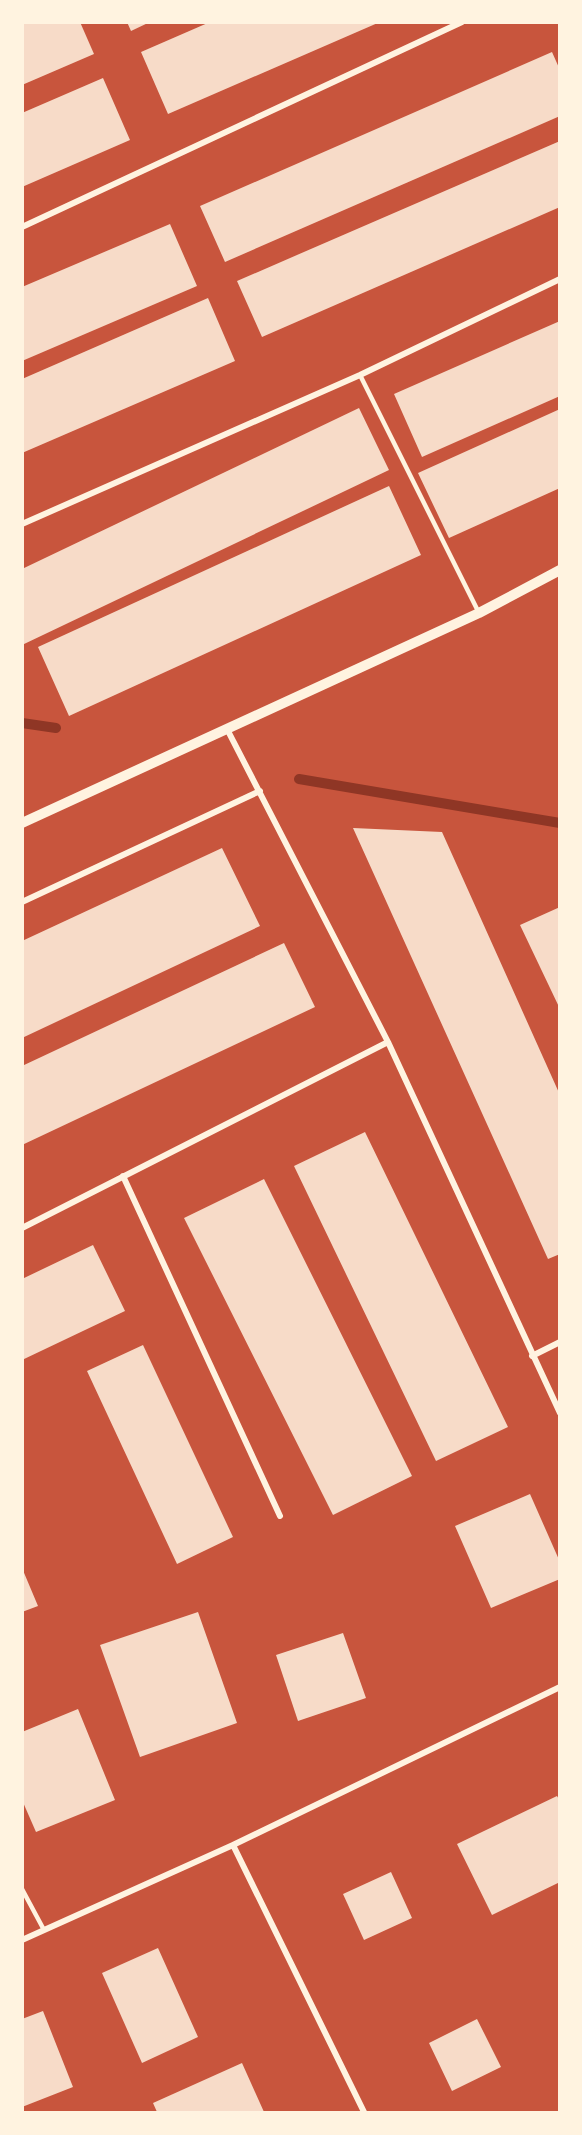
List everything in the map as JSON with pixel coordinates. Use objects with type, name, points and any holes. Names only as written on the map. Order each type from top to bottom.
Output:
[{"type":"street","points":[[22,226],[462,22]]},
{"type":"street","points":[[22,524],[360,375],[560,279]]},
{"type":"street","points":[[22,823],[479,613],[560,570]]},
{"type":"street","points":[[227,729],[388,1042],[560,1413]]},
{"type":"street","points":[[22,902],[260,791]]},
{"type":"street","points":[[22,1228],[388,1042]]},
{"type":"street","points":[[123,1176],[280,1516]]},
{"type":"street","points":[[532,1356],[560,1342]]},
{"type":"street","points":[[22,1940],[233,1845],[560,1688]]},
{"type":"street","points":[[233,1845],[364,2112]]},
{"type":"lane","points":[[360,375],[479,613]]},
{"type":"lane","points":[[22,1889],[44,1930]]},
{"type":"building","points":[[22,22],[80,22],[94,54],[22,85]]},
{"type":"building","points":[[127,22],[150,22],[131,31]]},
{"type":"building","points":[[210,22],[380,22],[168,114],[141,52]]},
{"type":"building","points":[[552,52],[560,70],[560,116],[225,262],[200,206]]},
{"type":"building","points":[[103,78],[130,140],[22,187],[22,113]]},
{"type":"building","points":[[560,141],[560,207],[262,337],[237,281]]},
{"type":"building","points":[[170,224],[197,286],[22,361],[22,287]]},
{"type":"building","points":[[208,298],[235,361],[22,453],[22,379]]},
{"type":"building","points":[[560,321],[560,396],[422,457],[394,394]]},
{"type":"building","points":[[359,408],[389,470],[22,645],[22,569]]},
{"type":"building","points":[[560,409],[560,488],[449,538],[418,473]]},
{"type":"building","points":[[389,486],[421,555],[69,716],[38,647]]},
{"type":"building","points":[[353,828],[442,832],[560,1095],[560,1254],[548,1259]]},
{"type":"building","points":[[222,848],[260,926],[22,1038],[22,941]]},
{"type":"building","points":[[560,907],[560,1009],[520,925]]},
{"type":"building","points":[[284,943],[315,1007],[22,1145],[22,1066]]},
{"type":"building","points":[[365,1132],[508,1427],[436,1461],[294,1166]]},
{"type":"building","points":[[264,1179],[412,1476],[333,1515],[184,1218]]},
{"type":"building","points":[[93,1245],[125,1311],[22,1360],[22,1279]]},
{"type":"building","points":[[143,1345],[233,1537],[177,1564],[87,1371]]},
{"type":"building","points":[[530,1494],[560,1562],[560,1579],[491,1608],[455,1526]]},
{"type":"building","points":[[22,1568],[38,1606],[22,1612]]},
{"type":"building","points":[[198,1612],[237,1723],[140,1757],[100,1645]]},
{"type":"building","points":[[343,1633],[366,1698],[298,1721],[276,1655]]},
{"type":"building","points":[[78,1709],[115,1800],[36,1832],[22,1800],[22,1732]]},
{"type":"building","points":[[557,1796],[560,1801],[560,1882],[492,1915],[457,1844]]},
{"type":"building","points":[[391,1872],[412,1918],[364,1940],[343,1894]]},
{"type":"building","points":[[158,1948],[198,2037],[142,2063],[102,1973]]},
{"type":"building","points":[[43,2011],[73,2087],[22,2107],[22,2019]]},
{"type":"building","points":[[477,2019],[501,2067],[452,2091],[429,2043]]},
{"type":"building","points":[[242,2063],[264,2112],[157,2112],[153,2103]]},
{"type":"waterway","points":[[22,723],[56,728]]},
{"type":"waterway","points":[[299,779],[560,823]]}]
